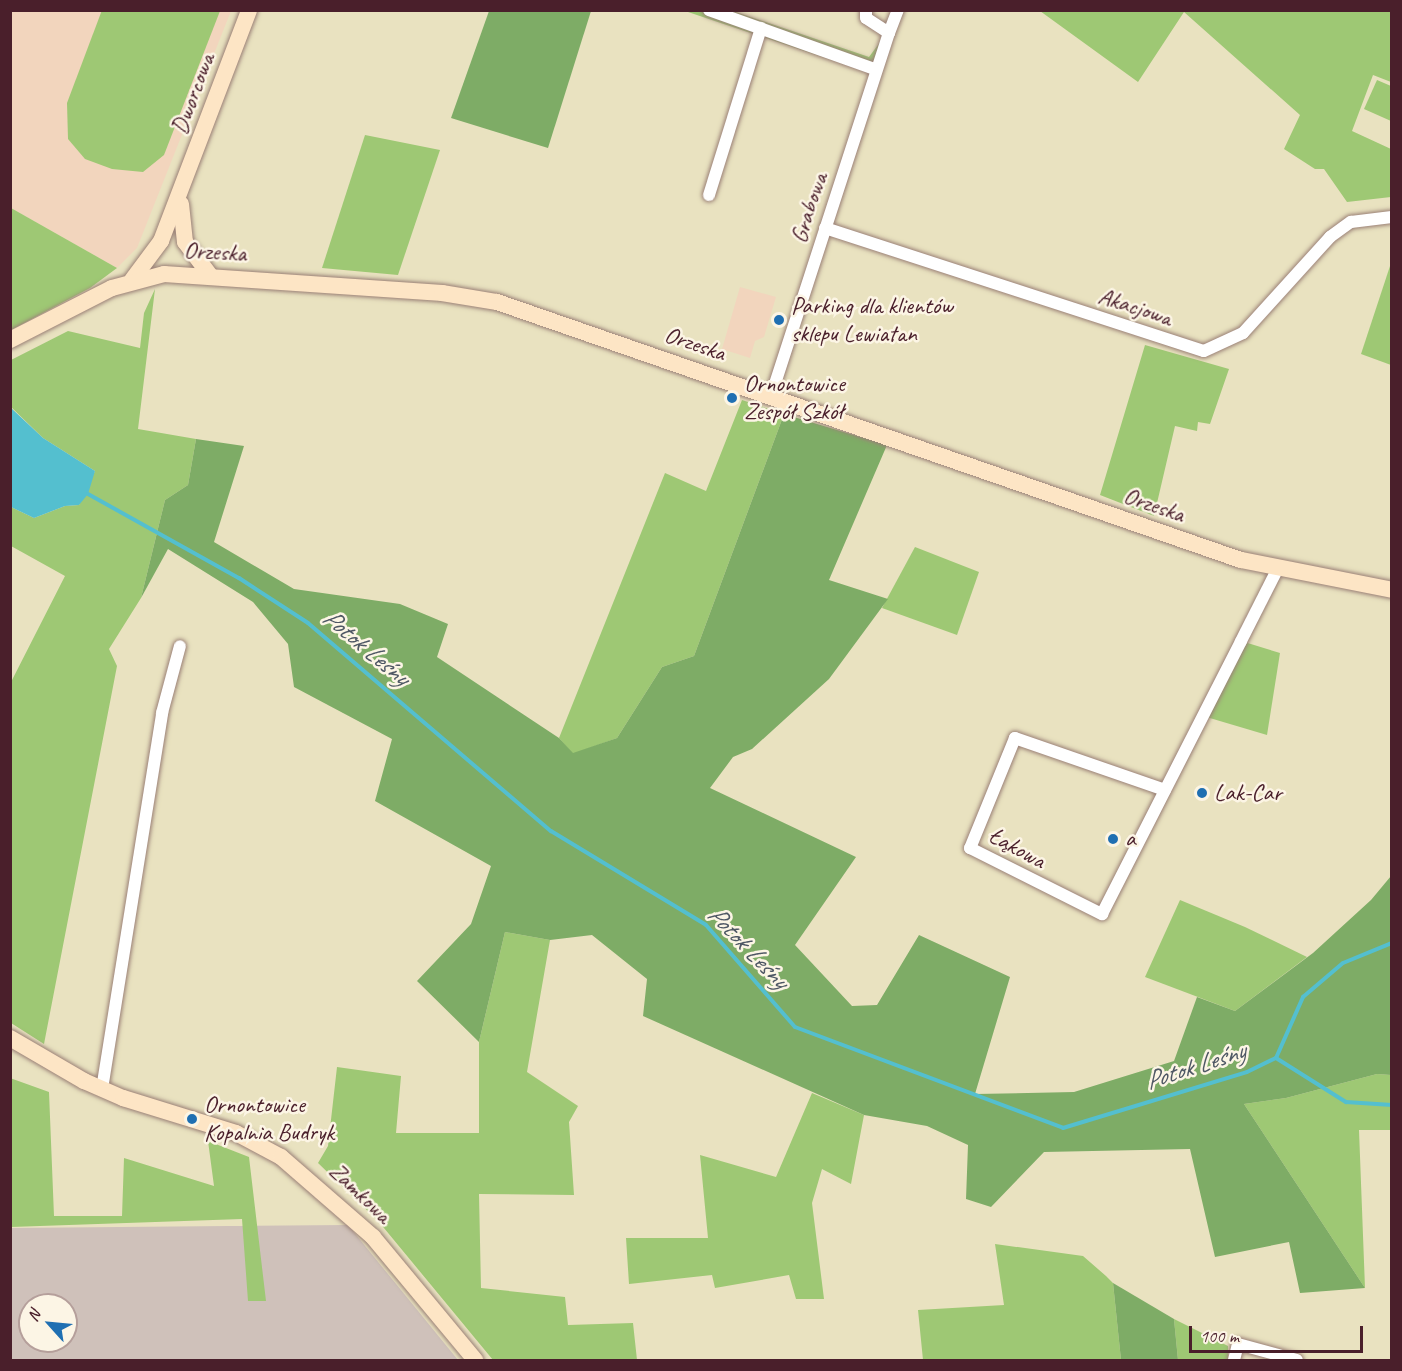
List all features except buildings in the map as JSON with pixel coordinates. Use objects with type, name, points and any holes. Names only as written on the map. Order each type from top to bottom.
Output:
[{"type":"street","name":"Dworcowa","points":[[131,280],[160,244],[181,194],[249,10]]},
{"type":"street","points":[[709,10],[875,69]]},
{"type":"street","points":[[866,10],[866,18],[889,33]]},
{"type":"street","name":"Grabowa","points":[[771,396],[875,69],[898,10]]},
{"type":"street","points":[[709,195],[760,28]]},
{"type":"street","name":"Dworcowa","points":[[181,194],[186,244]]},
{"type":"street","name":"Akacjowa","points":[[825,228],[1204,351],[1243,333],[1330,237],[1351,222],[1392,217]]},
{"type":"street","points":[[170,274],[160,244],[169,236],[186,244],[210,275]]},
{"type":"street","points":[[170,274],[186,244]]},
{"type":"street","name":"Orzeska","points":[[10,340],[131,280],[170,274],[210,275],[441,293],[497,302],[1230,557],[1277,570],[1392,590]]},
{"type":"street","name":"Łąkowa","points":[[1165,790],[1015,738],[970,848],[1102,914],[1277,570]]},
{"type":"street","points":[[102,1089],[162,713],[180,646]]},
{"type":"street","name":"Zamkowa","points":[[10,1038],[102,1089],[236,1133],[281,1157],[373,1237],[475,1360]]},
{"type":"street","points":[[1234,1360],[1238,1344],[1297,1360]]},
{"type":"shaded area","points":[[11,11],[231,11],[137,248],[117,268],[11,208]]},
{"type":"shaded area","points":[[740,287],[776,297],[764,337],[755,341],[750,358],[722,349]]},
{"type":"shaded area","points":[[348,1225],[458,1360],[11,1360],[10,1228]]},
{"type":"green space","points":[[102,10],[220,11],[164,155],[143,172],[112,169],[85,159],[68,139],[67,103]]},
{"type":"green space","points":[[489,11],[591,11],[548,148],[451,118]]},
{"type":"green space","points":[[685,11],[733,11],[869,57],[886,34],[875,69],[864,71]]},
{"type":"green space","points":[[1040,11],[1391,11],[1391,82],[1373,75],[1352,131],[1391,149],[1391,197],[1347,202],[1324,169],[1315,169],[1284,149],[1300,115],[1184,12],[1138,82]]},
{"type":"green space","points":[[1377,80],[1391,86],[1391,121],[1364,109]]},
{"type":"green space","points":[[365,135],[440,150],[398,275],[322,268]]},
{"type":"green space","points":[[11,208],[117,268],[90,288],[11,330]]},
{"type":"green space","points":[[1391,263],[1392,365],[1361,354]]},
{"type":"green space","points":[[155,289],[138,429],[196,439],[188,485],[165,500],[141,598],[109,649],[117,666],[44,1044],[11,1023],[10,684],[65,576],[11,546],[11,507],[34,518],[65,506],[79,505],[95,471],[43,438],[11,407],[11,360],[68,331],[140,348],[144,313]]},
{"type":"green space","points":[[1145,345],[1229,369],[1210,424],[1198,422],[1197,431],[1175,426],[1154,516],[1100,495]]},
{"type":"green space","points":[[742,400],[784,414],[694,656],[662,667],[617,738],[573,754],[559,738],[665,473],[706,491]]},
{"type":"green space","points":[[784,414],[887,445],[829,580],[888,599],[829,679],[752,749],[733,757],[710,788],[856,857],[795,945],[852,1006],[877,1005],[919,935],[1010,977],[975,1094],[1074,1092],[1174,1061],[1197,997],[1235,1011],[1313,953],[1371,900],[1391,876],[1391,1075],[1377,1074],[1286,1098],[1244,1104],[1365,1288],[1300,1293],[1289,1242],[1215,1257],[1190,1149],[1044,1152],[991,1207],[966,1199],[968,1145],[927,1126],[864,1115],[643,1016],[647,979],[592,935],[550,940],[505,932],[479,1042],[417,981],[471,924],[491,866],[375,801],[392,739],[294,687],[288,644],[253,602],[168,549],[141,598],[165,500],[188,485],[196,439],[244,446],[214,542],[294,589],[400,604],[448,624],[437,657],[559,738],[573,753],[617,738],[662,667],[694,656]]},
{"type":"green space","points":[[915,547],[979,572],[957,635],[882,608]]},
{"type":"green space","points":[[1241,641],[1280,653],[1267,735],[1203,716]]},
{"type":"green space","points":[[1180,900],[1245,927],[1307,957],[1235,1011],[1145,977]]},
{"type":"green space","points":[[505,932],[550,940],[527,1072],[578,1106],[569,1122],[574,1195],[479,1194],[481,1288],[565,1297],[568,1325],[633,1323],[637,1360],[493,1360],[379,1222],[318,1163],[328,1146],[337,1067],[401,1076],[396,1133],[479,1133],[479,1042]]},
{"type":"green space","points":[[1377,1074],[1391,1075],[1391,1130],[1359,1130],[1365,1288],[1244,1104],[1286,1098]]},
{"type":"green space","points":[[10,1078],[49,1092],[54,1216],[122,1216],[124,1158],[214,1186],[208,1141],[249,1157],[266,1301],[248,1301],[242,1219],[11,1227]]},
{"type":"green space","points":[[812,1093],[864,1115],[851,1184],[822,1169],[812,1203],[824,1299],[796,1299],[789,1275],[715,1288],[712,1275],[629,1284],[626,1238],[708,1238],[700,1155],[776,1177]]},
{"type":"green space","points":[[995,1244],[1083,1256],[1106,1276],[1113,1283],[1121,1360],[923,1360],[918,1310],[1004,1305]]},
{"type":"green space","points":[[1113,1283],[1174,1319],[1178,1360],[1121,1360]]},
{"type":"green space","points":[[1174,1319],[1228,1346],[1228,1360],[1178,1360]]},
{"type":"water","points":[[10,407],[43,438],[95,471],[88,494],[79,505],[65,506],[34,518],[11,507]]},
{"type":"waterway","name":"Potok Leśny","points":[[88,494],[239,578],[308,623],[551,831],[706,925],[795,1027],[1063,1128],[1247,1072],[1276,1058],[1346,1102],[1392,1105]]},
{"type":"waterway","points":[[1276,1058],[1303,997],[1343,963],[1392,943]]},
{"type":"place","name":"Parking dla klientów sklepu Lewiatan","points":[[779,320]]},
{"type":"place","name":"Ornontowice Zespół Szkół","points":[[732,398]]},
{"type":"place","name":"Lak-Car","points":[[1202,793]]},
{"type":"place","name":"a","points":[[1113,839]]},
{"type":"place","name":"Ornontowice Kopalnia Budryk","points":[[192,1119]]}]
